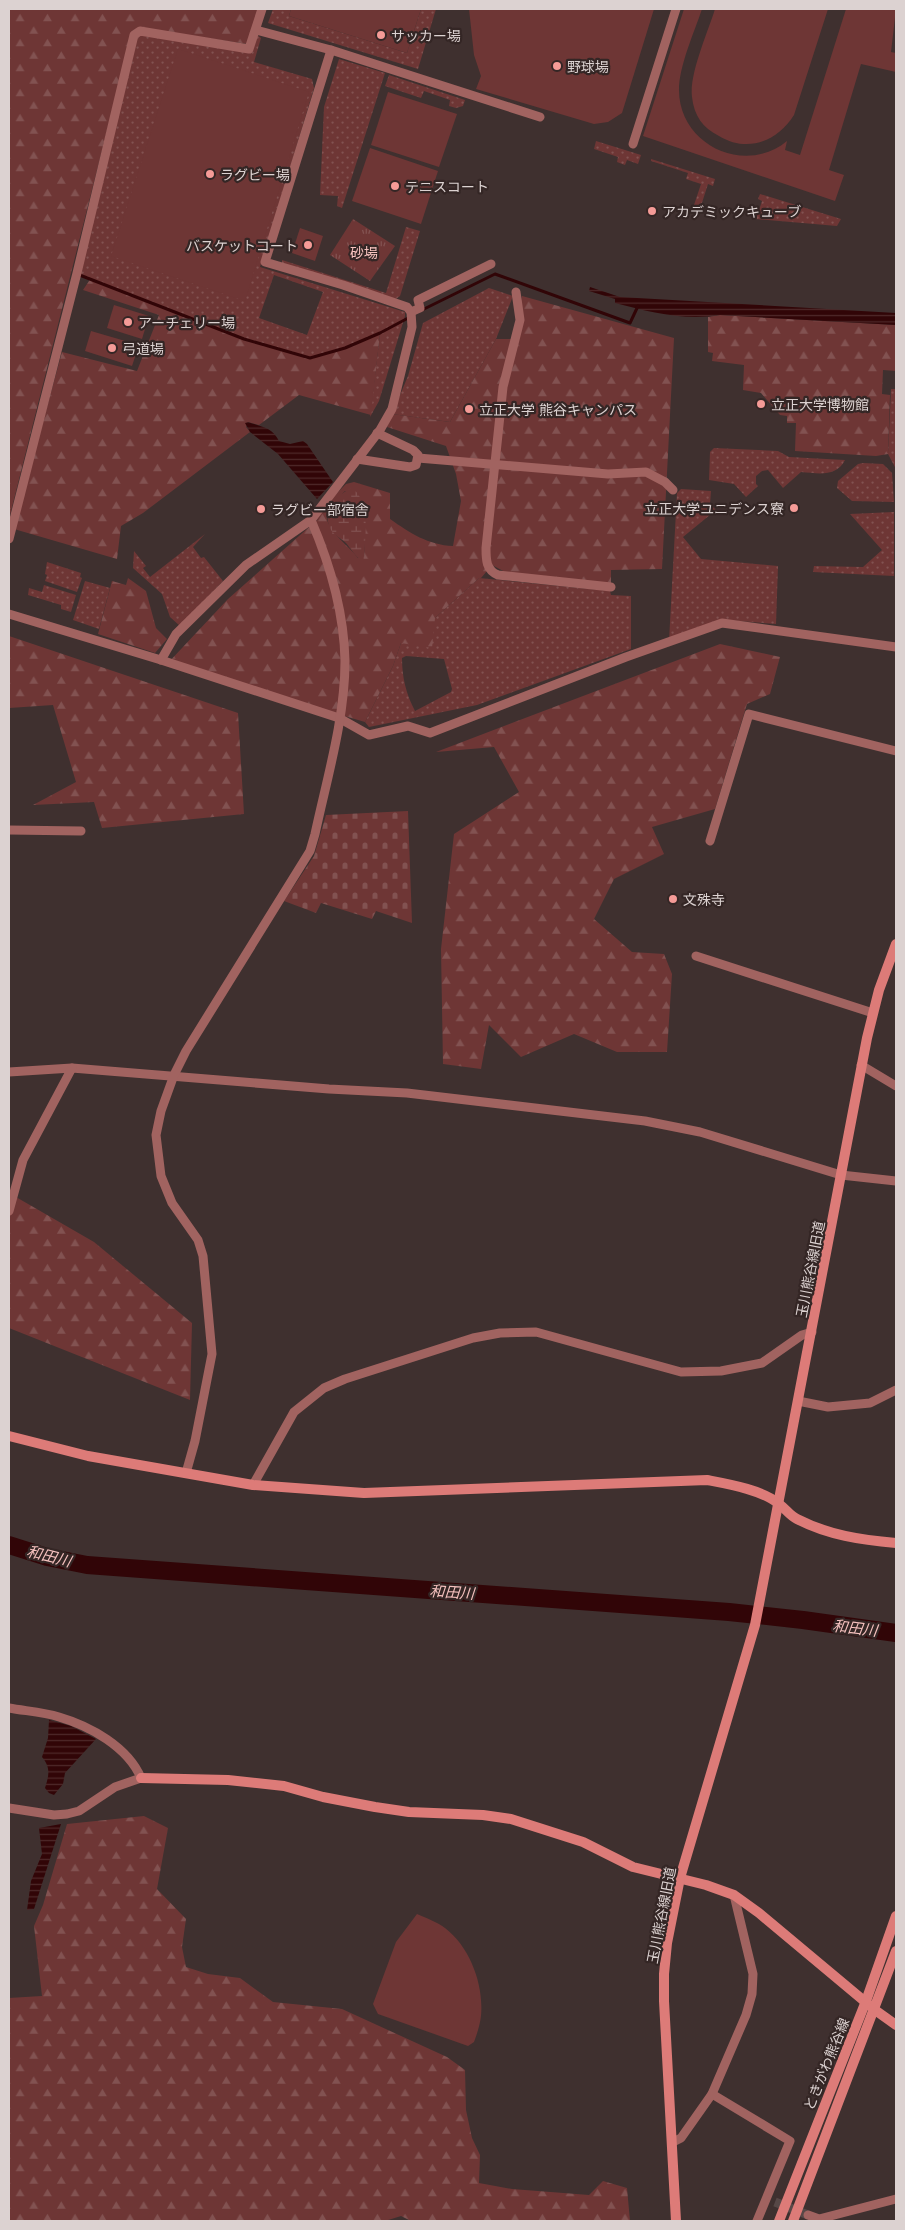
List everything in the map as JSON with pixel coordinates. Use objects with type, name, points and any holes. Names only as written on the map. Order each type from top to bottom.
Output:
[{"type":"street","points":[[9,539],[77,273],[134,35],[140,31],[249,49],[262,9]]},
{"type":"street","points":[[633,144],[676,9]]},
{"type":"street","points":[[256,30],[331,50],[540,117]]},
{"type":"street","points":[[161,660],[176,634],[246,565],[311,520],[377,433],[392,409],[412,327],[411,312],[407,307],[265,262],[331,50]]},
{"type":"street","points":[[411,312],[420,308],[418,300],[491,264]]},
{"type":"street","points":[[516,292],[520,320],[503,387],[486,563],[492,572],[498,575],[611,587]]},
{"type":"street","points":[[357,459],[410,467],[416,465],[418,458],[413,450],[377,433]]},
{"type":"street","points":[[418,458],[608,474],[646,472],[665,482],[673,490]]},
{"type":"street","points":[[186,1473],[195,1441],[212,1354],[203,1256],[198,1240],[172,1203],[161,1176],[156,1135],[161,1110],[174,1075],[186,1051],[310,851],[315,834],[339,718],[345,660],[341,624],[326,554],[311,520]]},
{"type":"street","points":[[9,614],[161,660],[339,718],[369,734],[408,726],[430,733],[722,622],[896,647]]},
{"type":"street","points":[[710,841],[750,714],[896,751]]},
{"type":"street","points":[[9,830],[82,831]]},
{"type":"street","name":"玉川熊谷線旧道","points":[[676,2221],[664,1974],[667,1943],[680,1878],[755,1625],[812,1332],[861,1065],[872,1013],[896,944]]},
{"type":"street","points":[[696,956],[872,1013]]},
{"type":"street","points":[[861,1065],[896,1086]]},
{"type":"street","points":[[9,1211],[23,1160],[72,1068]]},
{"type":"street","points":[[9,1072],[72,1068],[174,1075],[329,1089],[427,1095],[645,1121],[700,1132],[841,1175],[896,1182]]},
{"type":"street","points":[[254,1485],[294,1412],[324,1388],[474,1338],[500,1333],[536,1332],[681,1372],[721,1371],[762,1363],[802,1335],[812,1332]]},
{"type":"street","points":[[798,1401],[828,1407],[870,1403],[896,1390]]},
{"type":"street","points":[[9,1436],[88,1456],[254,1485],[364,1493],[707,1480],[749,1489],[779,1503],[788,1513],[798,1519],[840,1536],[896,1543]]},
{"type":"street","points":[[9,1708],[58,1716],[83,1725],[102,1736],[129,1757],[141,1778]]},
{"type":"street","points":[[9,1808],[41,1814],[67,1814],[79,1810],[115,1787],[141,1778],[261,1782],[375,1807],[409,1812],[483,1815],[511,1820],[583,1842],[633,1867],[680,1878],[734,1895],[759,1913],[875,2010],[896,2025]]},
{"type":"street","points":[[673,2142],[681,2138],[712,2094],[746,2015],[752,1994],[753,1974],[734,1895]]},
{"type":"street","name":"ときがわ熊谷線","points":[[779,2221],[866,2001],[896,1916]]},
{"type":"street","name":"ときがわ熊谷線","points":[[792,2221],[896,1952]]},
{"type":"street","points":[[712,2094],[790,2141],[771,2201],[757,2221]]},
{"type":"street","points":[[808,2214],[818,2218],[896,2199]]},
{"type":"green space","points":[[9,9],[259,9],[248,44],[138,28],[132,31],[9,519]]},
{"type":"green space","points":[[273,9],[291,9],[289,16],[407,53],[421,9],[436,9],[418,69],[268,23]]},
{"type":"green space","name":"サッカー場","points":[[291,9],[421,9],[407,53],[289,16]]},
{"type":"green space","name":"野球場","points":[[469,9],[654,9],[622,113],[608,122],[594,124],[476,89],[481,76],[474,55]]},
{"type":"green space","points":[[684,9],[702,9],[681,71],[679,90],[682,109],[690,126],[702,140],[717,149],[734,155],[752,156],[770,151],[787,141],[785,150],[800,155],[846,9],[896,9],[891,52],[896,53],[896,72],[861,64],[829,170],[844,175],[835,201],[643,136]]},
{"type":"green space","points":[[715,9],[828,9],[794,115],[779,132],[761,142],[740,144],[730,141],[708,129],[697,116],[692,97],[693,77]]},
{"type":"green space","points":[[141,33],[250,51],[256,34],[261,38],[254,62],[312,79],[314,88],[260,267],[405,312],[379,401],[370,417],[380,334],[345,348],[310,358],[244,339],[79,274],[136,36]],"holes":[[[274,275],[323,292],[307,335],[259,318]]]},
{"type":"green space","name":"ラグビー場","points":[[178,49],[309,92],[245,301],[111,256]]},
{"type":"green space","points":[[339,59],[385,73],[342,208],[337,206],[338,196],[320,195],[324,107]]},
{"type":"green space","points":[[389,75],[465,100],[463,106],[456,108],[449,106],[450,100],[424,91],[421,98],[385,86]]},
{"type":"green space","name":"テニスコート","points":[[388,92],[457,114],[439,167],[371,145]]},
{"type":"green space","points":[[596,141],[641,155],[638,164],[627,160],[625,165],[617,162],[618,157],[594,149]]},
{"type":"green space","name":"テニスコート","points":[[370,148],[438,171],[421,224],[352,201]]},
{"type":"green space","points":[[651,159],[715,179],[713,186],[708,184],[699,212],[700,206],[694,205],[701,184],[686,179],[688,173],[651,161]]},
{"type":"green space","points":[[760,194],[841,219],[837,226],[756,219],[762,201],[758,199]]},
{"type":"green space","name":"砂場","points":[[353,219],[395,246],[370,281],[330,255]]},
{"type":"green space","points":[[406,227],[420,231],[400,296],[396,299],[282,263],[282,260],[386,293]]},
{"type":"green space","name":"バスケットコート","points":[[300,228],[323,236],[315,261],[292,253]]},
{"type":"green space","points":[[91,278],[244,339],[310,358],[345,348],[380,333],[371,415],[299,395],[259,425],[248,422],[246,427],[250,432],[143,513],[121,526],[117,559],[14,529],[62,352],[137,371],[159,315],[83,290]]},
{"type":"green space","points":[[489,288],[513,296],[496,339],[450,422],[392,414],[408,376],[423,323]]},
{"type":"green space","points":[[522,296],[674,338],[662,569],[611,570],[611,584],[507,573],[492,565],[481,578],[435,618],[432,648],[401,643],[393,666],[365,722],[167,664],[228,599],[317,520],[330,500],[346,484],[354,482],[390,493],[390,519],[427,541],[453,546],[461,501],[456,474],[446,446],[387,427],[392,414],[450,422],[496,339],[513,339]],"holes":[[[345,491],[362,501],[365,530],[364,558],[358,558],[333,531],[329,525],[327,513],[332,504]]]},
{"type":"green space","name":"アーチェリー場","points":[[114,305],[149,316],[142,339],[107,328]]},
{"type":"green space","points":[[720,315],[896,325],[896,371],[883,370],[882,394],[890,395],[888,454],[876,456],[795,451],[796,423],[787,423],[787,416],[780,415],[761,393],[743,390],[744,365],[712,361],[713,353],[708,352],[708,317]]},
{"type":"green space","name":"弓道場","points":[[91,331],[139,345],[132,366],[85,351]]},
{"type":"green space","points":[[891,389],[896,389],[896,469],[888,454]]},
{"type":"green space","points":[[714,448],[778,451],[789,457],[845,460],[837,470],[831,472],[801,472],[783,488],[768,470],[762,471],[756,476],[756,484],[758,486],[746,497],[734,484],[709,480],[710,452]]},
{"type":"green space","points":[[858,464],[883,464],[892,473],[894,502],[852,501],[837,488],[838,481]]},
{"type":"green space","points":[[352,488],[362,502],[366,521],[364,558],[362,561],[346,543],[332,532],[328,523],[331,505],[340,495]]},
{"type":"green space","points":[[681,489],[711,491],[710,504],[716,510],[683,537],[701,559],[778,566],[776,624],[726,620],[669,641],[677,493]]},
{"type":"green space","points":[[894,512],[894,576],[813,572],[814,566],[863,567],[882,550],[850,514]]},
{"type":"green space","points":[[205,534],[193,547],[201,558],[204,557],[223,581],[180,626],[170,617],[162,594],[133,568],[134,551],[146,566],[143,568],[150,577]]},
{"type":"green space","points":[[47,562],[81,573],[80,577],[82,578],[77,592],[45,581]]},
{"type":"green space","points":[[128,578],[146,591],[156,628],[167,639],[155,653],[98,634],[112,581],[126,585]]},
{"type":"green space","points":[[479,578],[610,591],[611,595],[631,596],[631,649],[477,705],[369,727],[365,722],[393,666],[401,643],[435,618]],"holes":[[[406,656],[444,659],[452,689],[451,692],[415,711],[405,685],[402,658]]]},
{"type":"green space","points":[[85,581],[110,588],[99,629],[73,620]]},
{"type":"green space","points":[[44,585],[76,595],[71,612],[61,609],[61,605],[28,595],[29,588],[42,592]]},
{"type":"green space","points":[[9,636],[238,713],[244,814],[102,828],[94,802],[33,805],[76,782],[53,705],[9,708]]},
{"type":"green space","points":[[720,644],[780,657],[770,694],[747,704],[715,809],[652,827],[664,854],[614,879],[594,919],[632,952],[664,954],[672,974],[667,1052],[617,1052],[574,1034],[521,1057],[489,1025],[481,1069],[443,1064],[441,949],[454,834],[519,792],[494,747],[436,752]]},
{"type":"green space","points":[[408,811],[412,923],[376,911],[372,919],[321,903],[316,913],[284,901],[314,856],[326,815]]},
{"type":"green space","points":[[9,1193],[94,1242],[192,1323],[190,1400],[9,1328]]},
{"type":"green space","points":[[144,1816],[168,1828],[157,1889],[186,1919],[182,1947],[186,1967],[208,1974],[240,1978],[273,2002],[342,2009],[447,2057],[465,2070],[466,2110],[472,2138],[480,2155],[479,2183],[512,2189],[589,2195],[603,2181],[627,2188],[630,2221],[411,2221],[401,2216],[385,2221],[9,2221],[9,1998],[42,1996],[34,1926],[43,1905],[67,1824]]},
{"type":"green space","points":[[417,1914],[442,1926],[454,1936],[462,1945],[474,1967],[480,1992],[481,2016],[474,2042],[468,2046],[378,2014],[373,2004],[396,1942]]},
{"type":"shaded area","points":[[590,287],[620,297],[896,313],[896,325],[720,315],[693,317],[667,315],[615,303],[615,299],[589,291]]},
{"type":"shaded area","points":[[248,422],[270,430],[279,441],[290,444],[303,441],[333,482],[317,499],[278,454],[250,432],[245,423]]},
{"type":"shaded area","points":[[49,1720],[71,1726],[96,1739],[65,1773],[63,1784],[54,1795],[45,1788],[48,1772],[47,1765],[42,1757],[48,1738]]},
{"type":"shaded area","points":[[61,1824],[34,1909],[27,1910],[31,1881],[42,1854],[39,1828]]},
{"type":"waterway","points":[[77,274],[244,339],[310,358],[345,348],[380,333],[410,317]]},
{"type":"waterway","points":[[422,310],[495,274],[630,323],[638,306]]},
{"type":"waterway","name":"和田川","points":[[9,1545],[47,1557],[87,1565],[729,1612],[896,1633]]},
{"type":"tunnel","points":[[775,2202],[808,2215]]},
{"type":"place","name":"サッカー場","points":[[381,35]]},
{"type":"place","name":"野球場","points":[[557,66]]},
{"type":"place","name":"ラグビー場","points":[[210,174]]},
{"type":"place","name":"テニスコート","points":[[395,186]]},
{"type":"place","name":"アカデミックキューブ","points":[[652,211]]},
{"type":"place","name":"バスケットコート","points":[[308,245]]},
{"type":"place","name":"アーチェリー場","points":[[128,322]]},
{"type":"place","name":"弓道場","points":[[112,348]]},
{"type":"place","name":"立正大学博物館","points":[[761,404]]},
{"type":"place","name":"立正大学 熊谷キャンパス","points":[[469,409]]},
{"type":"place","name":"立正大学ユニデンス寮","points":[[794,508]]},
{"type":"place","name":"ラグビー部宿舎","points":[[261,509]]},
{"type":"place","name":"文殊寺","points":[[673,899]]}]
